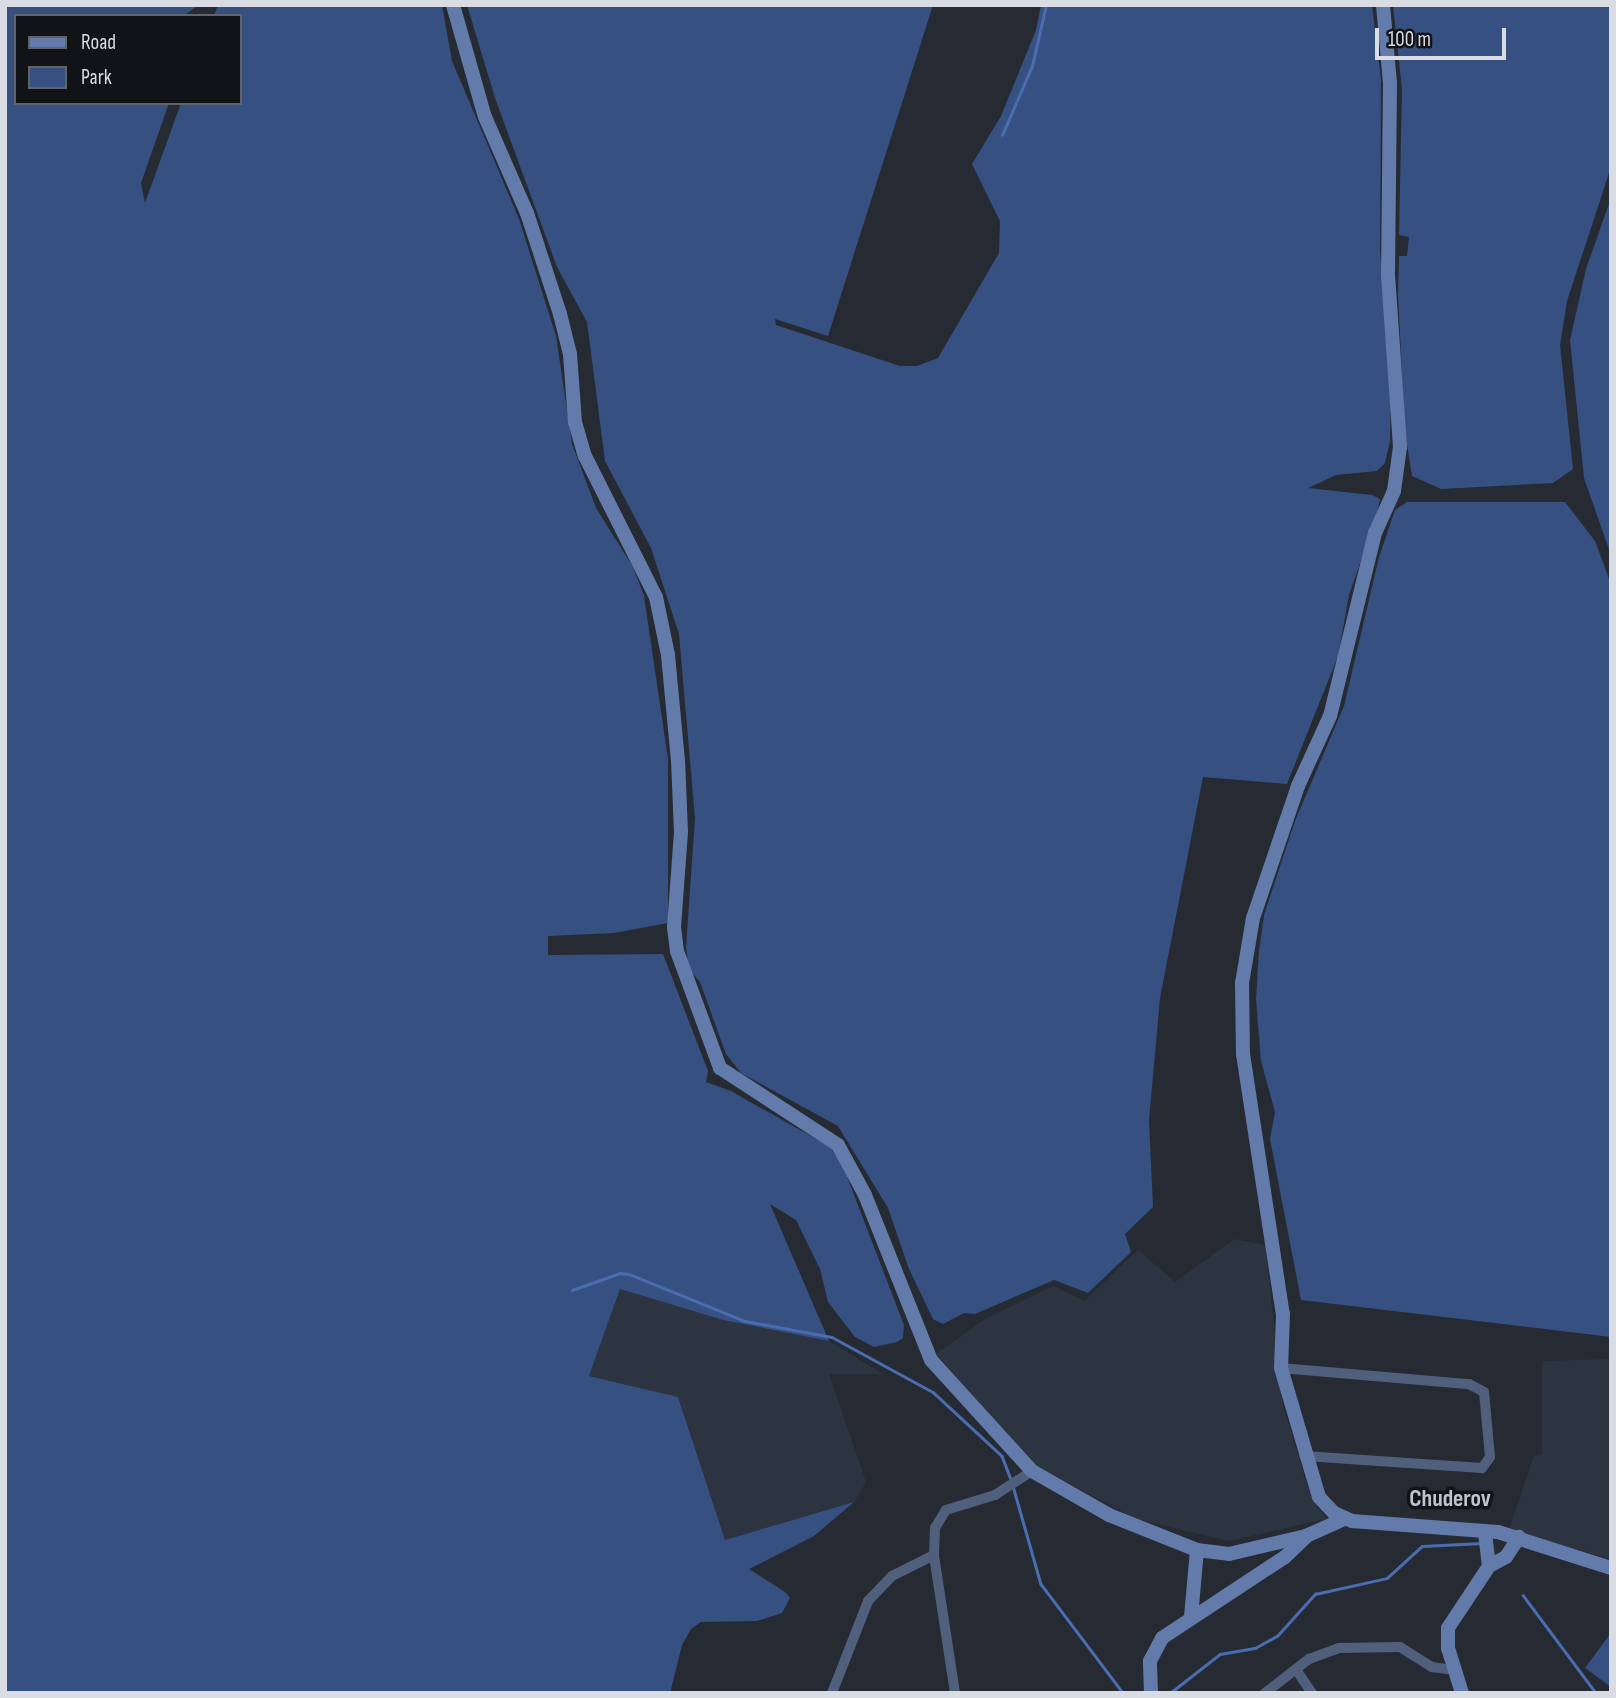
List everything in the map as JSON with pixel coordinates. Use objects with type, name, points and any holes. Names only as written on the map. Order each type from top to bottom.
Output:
[{"type":"street","points":[[453,5],[485,117],[527,213],[560,314],[570,354],[575,422],[585,456],[656,597],[668,655],[678,772],[681,832],[675,939],[709,1047],[732,1080],[838,1145],[865,1195],[930,1360],[1031,1471],[1109,1515],[1197,1550],[1229,1553],[1308,1535],[1344,1519]]},
{"type":"street","points":[[1383,5],[1390,83],[1388,275],[1400,447],[1394,491],[1375,533],[1330,716],[1298,786],[1253,918],[1242,983],[1243,1054],[1283,1314],[1280,1368],[1304,1457],[1319,1497],[1344,1519],[1492,1551],[1519,1538]]},
{"type":"street","points":[[1280,1368],[1469,1384],[1483,1392],[1490,1457],[1482,1468],[1304,1457]]},
{"type":"street","points":[[955,1693],[934,1555],[935,1528],[946,1510],[995,1495],[1031,1471]]},
{"type":"street","points":[[1151,1693],[1155,1649],[1162,1637],[1285,1557],[1308,1535]]},
{"type":"street","points":[[1462,1693],[1453,1670],[1448,1628],[1492,1551],[1519,1538],[1611,1568]]},
{"type":"street","points":[[1191,1617],[1197,1550]]},
{"type":"street","points":[[832,1693],[868,1601],[892,1576],[934,1555]]},
{"type":"street","points":[[1265,1693],[1325,1651],[1368,1645],[1400,1647],[1432,1667],[1453,1670]]},
{"type":"street","points":[[1297,1671],[1312,1693]]},
{"type":"shaded area","points":[[1235,1239],[1265,1245],[1283,1406],[1310,1495],[1326,1519],[1229,1541],[1136,1519],[1035,1465],[936,1354],[985,1319],[1053,1286],[1084,1301],[1138,1250],[1175,1282]]},
{"type":"shaded area","points":[[620,1289],[723,1320],[829,1341],[883,1374],[829,1374],[866,1482],[854,1502],[725,1540],[678,1397],[589,1376]]},
{"type":"shaded area","points":[[1610,1359],[1610,1559],[1509,1530],[1534,1456],[1542,1455],[1542,1361]]},
{"type":"green space","points":[[5,5],[199,5],[186,14],[14,14],[14,105],[168,105],[141,183],[145,203],[180,105],[242,105],[242,14],[215,14],[218,5],[442,5],[452,61],[519,219],[556,336],[572,444],[596,508],[633,567],[644,596],[668,759],[668,923],[614,933],[548,936],[548,955],[663,954],[708,1071],[706,1082],[731,1091],[830,1147],[841,1161],[904,1325],[903,1338],[874,1347],[855,1337],[828,1302],[820,1269],[796,1220],[770,1204],[829,1341],[723,1320],[620,1289],[589,1376],[678,1397],[725,1540],[854,1502],[814,1536],[749,1569],[790,1598],[782,1613],[757,1621],[701,1622],[691,1629],[682,1645],[670,1693],[5,1693]]},
{"type":"green space","points":[[467,5],[933,5],[828,336],[775,319],[776,325],[900,366],[917,366],[938,358],[999,253],[1000,221],[972,164],[1001,116],[1036,30],[1041,5],[1372,5],[1381,80],[1380,252],[1391,387],[1390,441],[1385,463],[1377,471],[1336,475],[1308,488],[1372,495],[1380,499],[1377,514],[1349,595],[1338,656],[1287,784],[1203,777],[1160,998],[1149,1120],[1153,1207],[1125,1234],[1131,1252],[1088,1293],[1054,1280],[975,1314],[964,1313],[943,1324],[933,1319],[909,1269],[888,1208],[838,1126],[741,1073],[726,1054],[700,982],[689,969],[686,947],[695,818],[679,634],[651,548],[605,461],[587,322],[557,267],[495,98]]},
{"type":"green space","points":[[1393,5],[1611,5],[1611,167],[1567,301],[1560,345],[1573,469],[1553,483],[1441,489],[1412,476],[1405,432],[1398,295],[1399,256],[1407,256],[1409,237],[1399,235],[1402,90]]},
{"type":"green space","points":[[1611,198],[1611,555],[1584,478],[1570,340],[1586,269]]},
{"type":"green space","points":[[1407,502],[1565,502],[1595,541],[1611,584],[1611,1337],[1301,1300],[1270,1139],[1275,1112],[1261,1061],[1256,999],[1259,951],[1264,915],[1295,821],[1344,706],[1379,557],[1395,510]]},
{"type":"green space","points":[[1611,1633],[1611,1687],[1585,1668]]},
{"type":"waterway","points":[[1002,135],[1032,66],[1046,5]]},
{"type":"waterway","points":[[572,1290],[620,1273],[629,1274],[745,1321],[832,1337],[933,1392],[1002,1456],[1011,1479]]},
{"type":"waterway","points":[[1013,1486],[1041,1584],[1123,1693]]},
{"type":"waterway","points":[[1170,1693],[1220,1654],[1255,1648],[1277,1636],[1315,1594],[1387,1578],[1422,1546],[1482,1543]]},
{"type":"waterway","points":[[1523,1595],[1596,1693]]},
{"type":"district","name":"Chuderov","points":[[1450,1499]]}]
